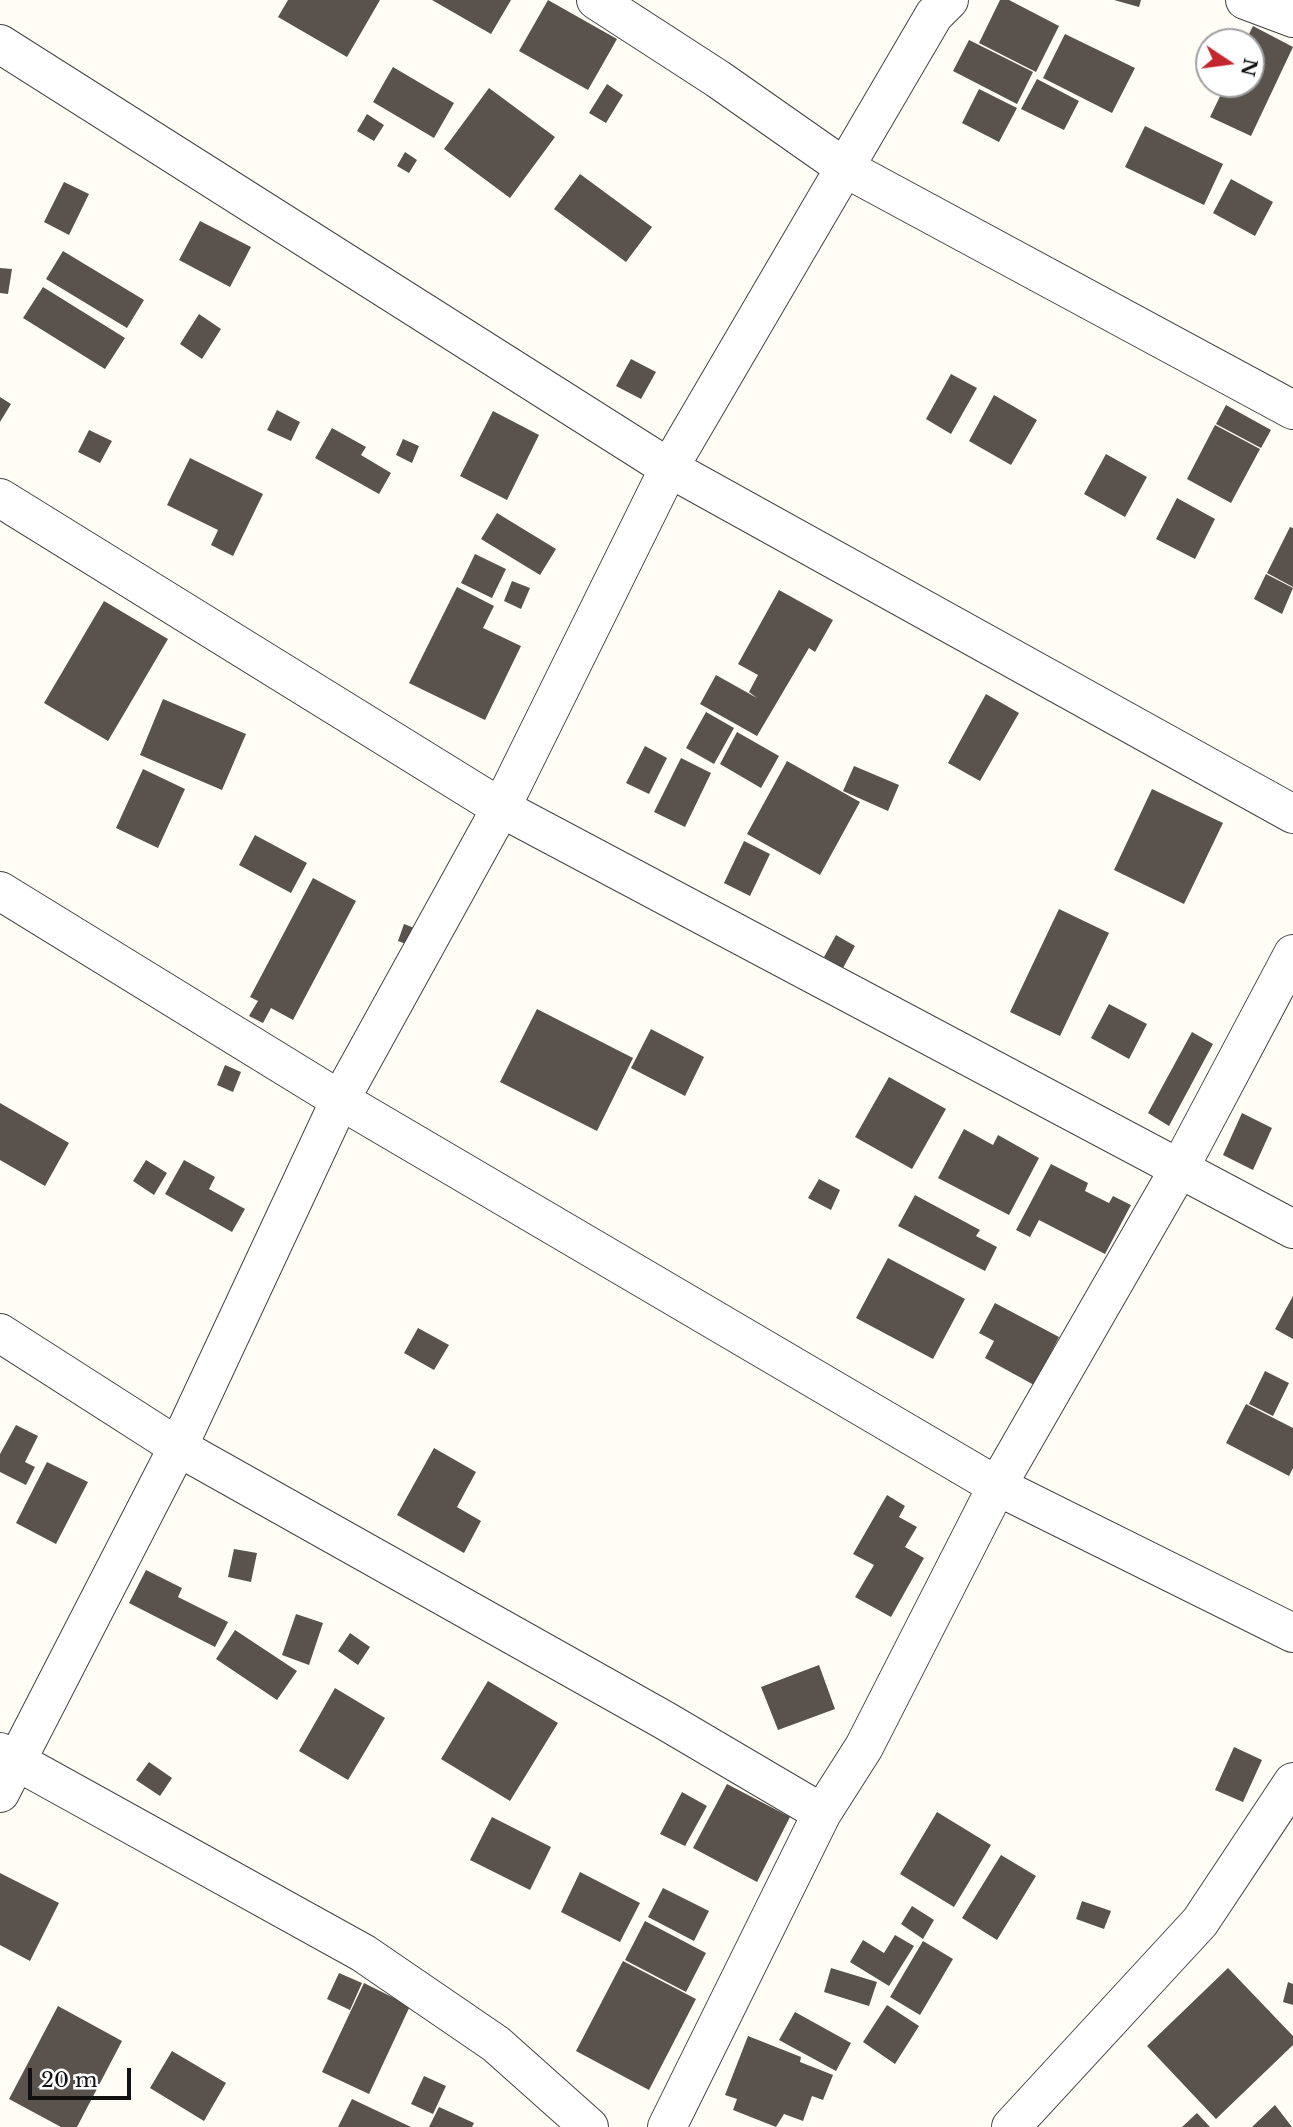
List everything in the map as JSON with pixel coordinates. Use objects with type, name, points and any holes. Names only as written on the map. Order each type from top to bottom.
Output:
[{"type":"street","points":[[596,0],[718,79],[845,168],[1293,410]]},
{"type":"street","points":[[589,2127],[496,2044],[363,1953],[5,1768],[178,1447],[340,1100],[501,808],[669,468],[934,15],[949,0]]},
{"type":"street","points":[[1245,0],[1293,18]]},
{"type":"street","points":[[0,44],[669,468],[1293,814]]},
{"type":"street","points":[[0,498],[501,808],[1178,1171],[1293,1229]]},
{"type":"street","points":[[0,891],[340,1100],[998,1486],[1293,1633]]},
{"type":"street","points":[[667,2127],[822,1813],[864,1747],[998,1486],[1178,1171],[1293,954]]},
{"type":"street","points":[[0,1333],[178,1447],[664,1720],[822,1813]]},
{"type":"street","points":[[1011,2127],[1200,1922],[1293,1782]]},
{"type":"building","points":[[288,0],[380,0],[347,57],[278,17]]},
{"type":"building","points":[[432,0],[511,0],[491,34]]},
{"type":"building","points":[[548,0],[617,39],[588,90],[519,51]]},
{"type":"building","points":[[1000,0],[1009,0],[1059,26],[1036,72],[979,43]]},
{"type":"building","points":[[1114,0],[1141,0],[1139,7]]},
{"type":"building","points":[[1265,32],[1293,47],[1251,136],[1210,117],[1219,98],[1265,98]]},
{"type":"building","points":[[1065,34],[1135,68],[1112,113],[1043,78]]},
{"type":"building","points":[[969,40],[1033,72],[1017,104],[953,71]]},
{"type":"building","points":[[393,67],[454,103],[434,138],[373,102]]},
{"type":"building","points":[[1037,79],[1079,101],[1064,130],[1021,109]]},
{"type":"building","points":[[607,84],[623,95],[606,123],[589,113]]},
{"type":"building","points":[[489,88],[555,137],[510,198],[444,149]]},
{"type":"building","points":[[979,89],[1017,108],[999,142],[962,123]]},
{"type":"building","points":[[367,114],[384,125],[374,141],[357,131]]},
{"type":"building","points":[[1145,126],[1223,164],[1204,205],[1125,167]]},
{"type":"building","points":[[405,152],[417,160],[409,173],[397,166]]},
{"type":"building","points":[[580,174],[652,227],[626,262],[554,209]]},
{"type":"building","points":[[1231,179],[1273,202],[1255,236],[1213,213]]},
{"type":"building","points":[[64,182],[89,194],[69,235],[44,222]]},
{"type":"building","points":[[200,221],[251,247],[230,287],[179,260]]},
{"type":"building","points":[[63,251],[144,300],[127,328],[46,279]]},
{"type":"building","points":[[0,268],[12,269],[8,294],[0,293]]},
{"type":"building","points":[[43,287],[125,338],[105,369],[23,318]]},
{"type":"building","points":[[199,314],[221,329],[202,359],[180,344]]},
{"type":"building","points":[[631,359],[656,372],[641,399],[616,386]]},
{"type":"building","points":[[951,374],[977,388],[951,434],[926,419]]},
{"type":"building","points":[[994,395],[1037,420],[1011,465],[969,441]]},
{"type":"building","points":[[0,397],[11,404],[0,422]]},
{"type":"building","points":[[1226,405],[1271,430],[1261,448],[1216,424]]},
{"type":"building","points":[[277,410],[300,422],[291,441],[267,430]]},
{"type":"building","points":[[493,411],[539,435],[507,500],[460,476]]},
{"type":"building","points":[[1215,425],[1260,449],[1231,503],[1187,479]]},
{"type":"building","points":[[332,428],[366,447],[361,455],[391,473],[379,494],[315,458]]},
{"type":"building","points":[[89,430],[112,441],[100,463],[78,452]]},
{"type":"building","points":[[403,439],[419,446],[412,463],[396,455]]},
{"type":"building","points":[[1106,454],[1147,477],[1125,517],[1084,494]]},
{"type":"building","points":[[190,458],[263,494],[233,556],[211,545],[218,530],[167,505]]},
{"type":"building","points":[[1177,498],[1215,519],[1195,559],[1156,539]]},
{"type":"building","points":[[497,513],[556,549],[540,575],[481,539]]},
{"type":"building","points":[[1290,527],[1293,528],[1293,587],[1267,573]]},
{"type":"building","points":[[475,554],[506,569],[492,598],[461,583]]},
{"type":"building","points":[[1266,574],[1293,588],[1282,614],[1254,599]]},
{"type":"building","points":[[512,581],[530,588],[521,609],[504,601]]},
{"type":"building","points":[[457,587],[494,606],[483,628],[521,646],[485,720],[409,683]]},
{"type":"building","points":[[779,590],[833,620],[815,652],[809,648],[757,736],[700,704],[716,675],[757,698],[749,692],[758,675],[738,664]]},
{"type":"building","points":[[104,601],[168,639],[108,741],[44,703]]},
{"type":"building","points":[[986,694],[1019,713],[980,781],[948,763]]},
{"type":"building","points":[[163,699],[246,734],[222,790],[140,755]]},
{"type":"building","points":[[706,712],[734,728],[714,764],[686,748]]},
{"type":"building","points":[[737,732],[779,756],[761,788],[720,764]]},
{"type":"building","points":[[645,746],[667,758],[649,794],[626,783]]},
{"type":"building","points":[[681,758],[711,773],[685,827],[654,812]]},
{"type":"building","points":[[787,761],[860,802],[820,875],[747,834]]},
{"type":"building","points":[[854,766],[899,785],[888,811],[843,791]]},
{"type":"building","points":[[143,769],[185,789],[158,848],[116,828]]},
{"type":"building","points":[[1152,789],[1223,823],[1184,904],[1114,870]]},
{"type":"building","points":[[255,835],[307,863],[291,893],[239,865]]},
{"type":"building","points":[[744,841],[770,854],[750,896],[724,883]]},
{"type":"building","points":[[313,878],[356,901],[293,1020],[271,1008],[263,1023],[249,1016],[258,1001],[250,997]]},
{"type":"building","points":[[1059,909],[1109,933],[1060,1036],[1010,1012]]},
{"type":"building","points":[[404,924],[417,929],[411,946],[398,941]]},
{"type":"building","points":[[836,935],[855,946],[843,968],[824,957]]},
{"type":"building","points":[[1109,1004],[1147,1024],[1129,1059],[1091,1038]]},
{"type":"building","points":[[537,1009],[633,1058],[597,1131],[500,1082]]},
{"type":"building","points":[[651,1029],[704,1057],[685,1096],[631,1068]]},
{"type":"building","points":[[1192,1032],[1213,1044],[1169,1126],[1148,1113]]},
{"type":"building","points":[[225,1065],[241,1072],[233,1092],[217,1085]]},
{"type":"building","points":[[889,1077],[946,1109],[912,1169],[855,1137]]},
{"type":"building","points":[[0,1103],[69,1143],[45,1186],[0,1160]]},
{"type":"building","points":[[1242,1113],[1272,1128],[1253,1170],[1223,1155]]},
{"type":"building","points":[[964,1129],[993,1145],[998,1135],[1039,1158],[1009,1215],[938,1178]]},
{"type":"building","points":[[146,1160],[167,1173],[154,1195],[133,1181]]},
{"type":"building","points":[[184,1160],[215,1177],[209,1189],[245,1209],[232,1232],[165,1194]]},
{"type":"building","points":[[1051,1164],[1088,1183],[1085,1191],[1109,1203],[1113,1196],[1131,1205],[1105,1254],[1039,1220],[1030,1237],[1016,1230]]},
{"type":"building","points":[[819,1179],[840,1190],[831,1210],[808,1198]]},
{"type":"building","points":[[915,1195],[980,1230],[976,1236],[997,1247],[985,1271],[898,1226]]},
{"type":"building","points":[[888,1258],[965,1299],[933,1359],[856,1318]]},
{"type":"building","points":[[1293,1296],[1293,1339],[1275,1329]]},
{"type":"building","points":[[995,1303],[1059,1337],[1034,1385],[985,1358],[994,1341],[979,1333]]},
{"type":"building","points":[[418,1328],[449,1345],[434,1370],[404,1353]]},
{"type":"building","points":[[1265,1371],[1289,1383],[1273,1416],[1249,1404]]},
{"type":"building","points":[[1246,1404],[1293,1428],[1293,1468],[1289,1476],[1226,1443]]},
{"type":"building","points":[[16,1425],[38,1436],[25,1462],[35,1467],[26,1485],[0,1472],[0,1454]]},
{"type":"building","points":[[434,1448],[476,1472],[457,1507],[481,1521],[464,1553],[397,1515]]},
{"type":"building","points":[[47,1462],[88,1482],[56,1544],[16,1523]]},
{"type":"building","points":[[887,1495],[905,1506],[899,1517],[917,1527],[905,1547],[924,1558],[891,1617],[855,1597],[874,1565],[853,1554]]},
{"type":"building","points":[[234,1549],[257,1553],[251,1582],[228,1577]]},
{"type":"building","points":[[146,1570],[182,1588],[178,1597],[228,1622],[215,1647],[129,1603]]},
{"type":"building","points":[[296,1614],[323,1623],[309,1665],[282,1655]]},
{"type":"building","points":[[235,1630],[297,1671],[277,1700],[216,1659]]},
{"type":"building","points":[[350,1633],[370,1647],[358,1665],[338,1651]]},
{"type":"building","points":[[819,1665],[835,1709],[778,1730],[761,1687]]},
{"type":"building","points":[[488,1681],[558,1723],[510,1801],[441,1759]]},
{"type":"building","points":[[335,1688],[385,1718],[348,1780],[299,1751]]},
{"type":"building","points":[[1234,1747],[1262,1760],[1243,1802],[1215,1790]]},
{"type":"building","points":[[149,1762],[172,1778],[160,1796],[136,1780]]},
{"type":"building","points":[[727,1784],[790,1817],[757,1882],[693,1848]]},
{"type":"building","points":[[682,1792],[707,1806],[685,1846],[660,1834]]},
{"type":"building","points":[[937,1812],[991,1845],[954,1907],[900,1874]]},
{"type":"building","points":[[492,1817],[551,1847],[530,1890],[470,1860]]},
{"type":"building","points":[[1001,1855],[1036,1876],[997,1940],[962,1918]]},
{"type":"building","points":[[580,1872],[640,1903],[620,1942],[561,1912]]},
{"type":"building","points":[[0,1873],[59,1903],[30,1961],[0,1945]]},
{"type":"building","points":[[663,1888],[709,1911],[694,1941],[648,1917]]},
{"type":"building","points":[[1082,1901],[1111,1911],[1104,1929],[1076,1919]]},
{"type":"building","points":[[912,1906],[934,1920],[923,1939],[901,1924]]},
{"type":"building","points":[[645,1921],[706,1953],[686,1992],[625,1960]]},
{"type":"building","points":[[895,1935],[914,1946],[889,1986],[850,1962],[863,1940],[884,1953]]},
{"type":"building","points":[[923,1941],[953,1959],[920,2015],[890,1997]]},
{"type":"building","points":[[623,1961],[696,1999],[649,2090],[576,2051]]},
{"type":"building","points":[[831,1968],[877,1982],[869,2006],[824,1992]]},
{"type":"building","points":[[1228,1968],[1293,2036],[1293,2045],[1216,2119],[1147,2046]]},
{"type":"building","points":[[339,1973],[362,1983],[350,2010],[327,1999]]},
{"type":"building","points":[[1288,1982],[1293,1984],[1293,2005],[1283,2002]]},
{"type":"building","points":[[364,1983],[410,2006],[369,2094],[322,2072]]},
{"type":"building","points":[[887,2005],[919,2026],[895,2064],[863,2042]]},
{"type":"building","points":[[58,2006],[122,2041],[77,2127],[61,2127],[9,2099]]},
{"type":"building","points":[[795,2012],[851,2043],[836,2071],[779,2040]]},
{"type":"building","points":[[748,2036],[801,2057],[800,2062],[833,2075],[823,2100],[812,2096],[803,2121],[784,2114],[776,2127],[733,2110],[737,2099],[725,2095]]},
{"type":"building","points":[[172,2051],[226,2083],[204,2121],[150,2088]]},
{"type":"building","points":[[424,2076],[446,2086],[433,2114],[411,2104]]},
{"type":"building","points":[[352,2099],[411,2127],[338,2127]]},
{"type":"building","points":[[1275,2105],[1292,2127],[1252,2127]]},
{"type":"building","points":[[439,2107],[474,2123],[472,2127],[429,2127]]},
{"type":"building","points":[[1197,2113],[1210,2127],[1182,2127]]}]
